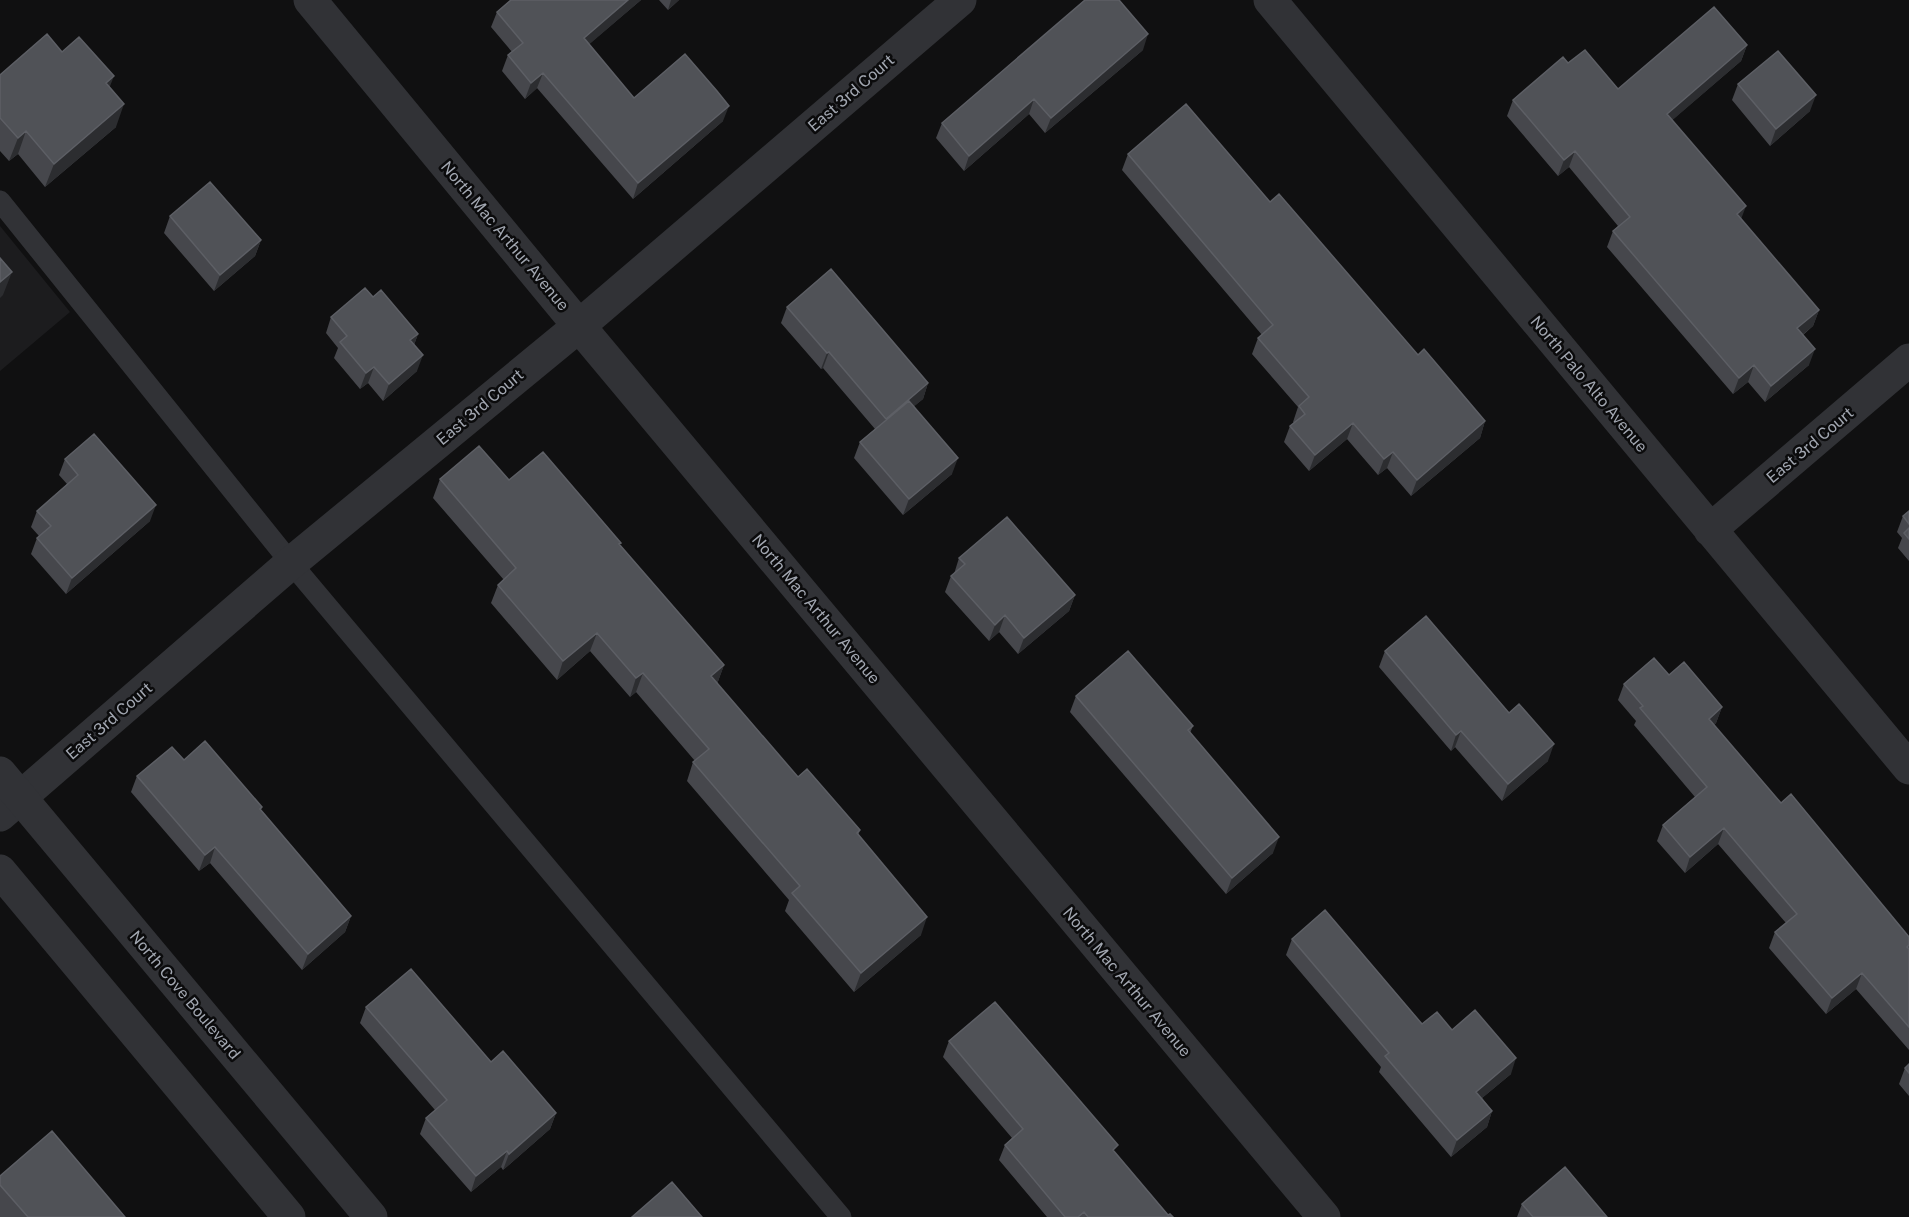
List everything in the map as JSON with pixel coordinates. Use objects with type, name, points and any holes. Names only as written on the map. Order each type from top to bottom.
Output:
[{"type":"street","name":"North Mac Arthur Avenue","points":[[310,0],[579,326],[1324,1217]]},
{"type":"street","name":"East 3rd Court","points":[[7,795],[579,326],[960,0]]},
{"type":"street","name":"North Palo Alto Avenue","points":[[1270,0],[1909,768]]},
{"type":"street","name":"East 3rd Court","points":[[1710,530],[1909,360]]},
{"type":"street","name":"North Cove Boulevard","points":[[7,795],[370,1217]]},
{"type":"street","points":[[0,872],[289,1217]]},
{"type":"lane","points":[[0,201],[291,563],[841,1217]]},
{"type":"shaded area","points":[[0,226],[70,312],[0,371]]},
{"type":"building","points":[[511,0],[628,0],[584,38],[634,98],[685,54],[729,106],[638,183],[543,73],[531,83],[508,55],[523,43],[497,12]]},
{"type":"building","points":[[1085,0],[1119,0],[1148,34],[1051,118],[1034,99],[969,156],[942,123]]},
{"type":"building","points":[[1714,7],[1747,45],[1667,114],[1746,206],[1737,214],[1819,310],[1797,328],[1815,349],[1771,386],[1754,365],[1739,378],[1613,231],[1630,217],[1575,151],[1564,160],[1513,100],[1563,57],[1568,63],[1585,50],[1618,89]]},
{"type":"building","points":[[47,34],[62,52],[79,37],[114,76],[106,83],[124,104],[54,164],[26,131],[18,138],[0,118],[0,75]]},
{"type":"building","points":[[1778,51],[1816,95],[1776,129],[1738,84]]},
{"type":"building","points":[[1186,104],[1270,202],[1279,194],[1418,355],[1424,349],[1485,421],[1417,480],[1393,452],[1384,459],[1353,423],[1315,455],[1290,426],[1305,414],[1299,406],[1309,397],[1258,338],[1273,325],[1128,154]]},
{"type":"building","points":[[210,182],[261,240],[220,275],[170,216]]},
{"type":"building","points":[[0,258],[12,272],[0,282]]},
{"type":"building","points":[[831,269],[928,383],[886,419],[787,307]]},
{"type":"building","points":[[365,288],[373,297],[381,290],[418,334],[410,340],[423,355],[389,384],[374,367],[366,373],[340,342],[347,336],[331,317]]},
{"type":"building","points":[[909,401],[958,458],[909,499],[860,442]]},
{"type":"building","points":[[94,434],[156,505],[72,578],[37,538],[51,526],[37,511],[78,475],[65,459]]},
{"type":"building","points":[[479,446],[509,480],[543,452],[724,665],[711,676],[798,777],[807,769],[860,830],[857,833],[927,917],[861,973],[792,893],[800,886],[693,762],[709,749],[643,673],[636,678],[597,633],[563,661],[498,585],[516,568],[440,479]]},
{"type":"building","points":[[1909,511],[1909,524],[1903,516]]},
{"type":"building","points":[[1007,517],[1075,595],[1024,638],[1005,615],[995,625],[951,576],[965,564],[959,558]]},
{"type":"building","points":[[1909,528],[1909,539],[1904,533]]},
{"type":"building","points":[[1426,616],[1509,713],[1519,704],[1554,744],[1508,784],[1461,731],[1456,735],[1385,651]]},
{"type":"building","points":[[1128,651],[1193,726],[1188,730],[1279,837],[1232,878],[1076,696]]},
{"type":"building","points":[[1654,658],[1669,675],[1684,662],[1722,707],[1709,719],[1781,803],[1791,794],[1909,937],[1907,947],[1909,949],[1909,1027],[1862,973],[1832,998],[1775,932],[1797,914],[1724,828],[1690,857],[1663,825],[1707,787],[1640,708],[1643,706],[1624,684]]},
{"type":"building","points":[[205,741],[351,916],[308,954],[215,847],[205,855],[137,776],[172,747],[184,760]]},
{"type":"building","points":[[1325,910],[1422,1024],[1437,1012],[1452,1030],[1475,1010],[1516,1058],[1476,1092],[1492,1111],[1457,1140],[1385,1056],[1389,1053],[1292,939]]},
{"type":"building","points":[[411,969],[491,1062],[503,1051],[556,1113],[509,1154],[507,1151],[476,1176],[426,1118],[447,1100],[366,1007]]},
{"type":"building","points":[[995,1002],[1118,1145],[1113,1150],[1168,1215],[1173,1217],[1088,1217],[1084,1212],[1078,1217],[1065,1217],[1005,1145],[1023,1129],[949,1041]]},
{"type":"building","points":[[52,1131],[125,1217],[28,1217],[0,1185],[0,1176]]},
{"type":"building","points":[[1565,1167],[1607,1217],[1533,1217],[1522,1204]]},
{"type":"building","points":[[672,1182],[702,1217],[632,1217]]}]
